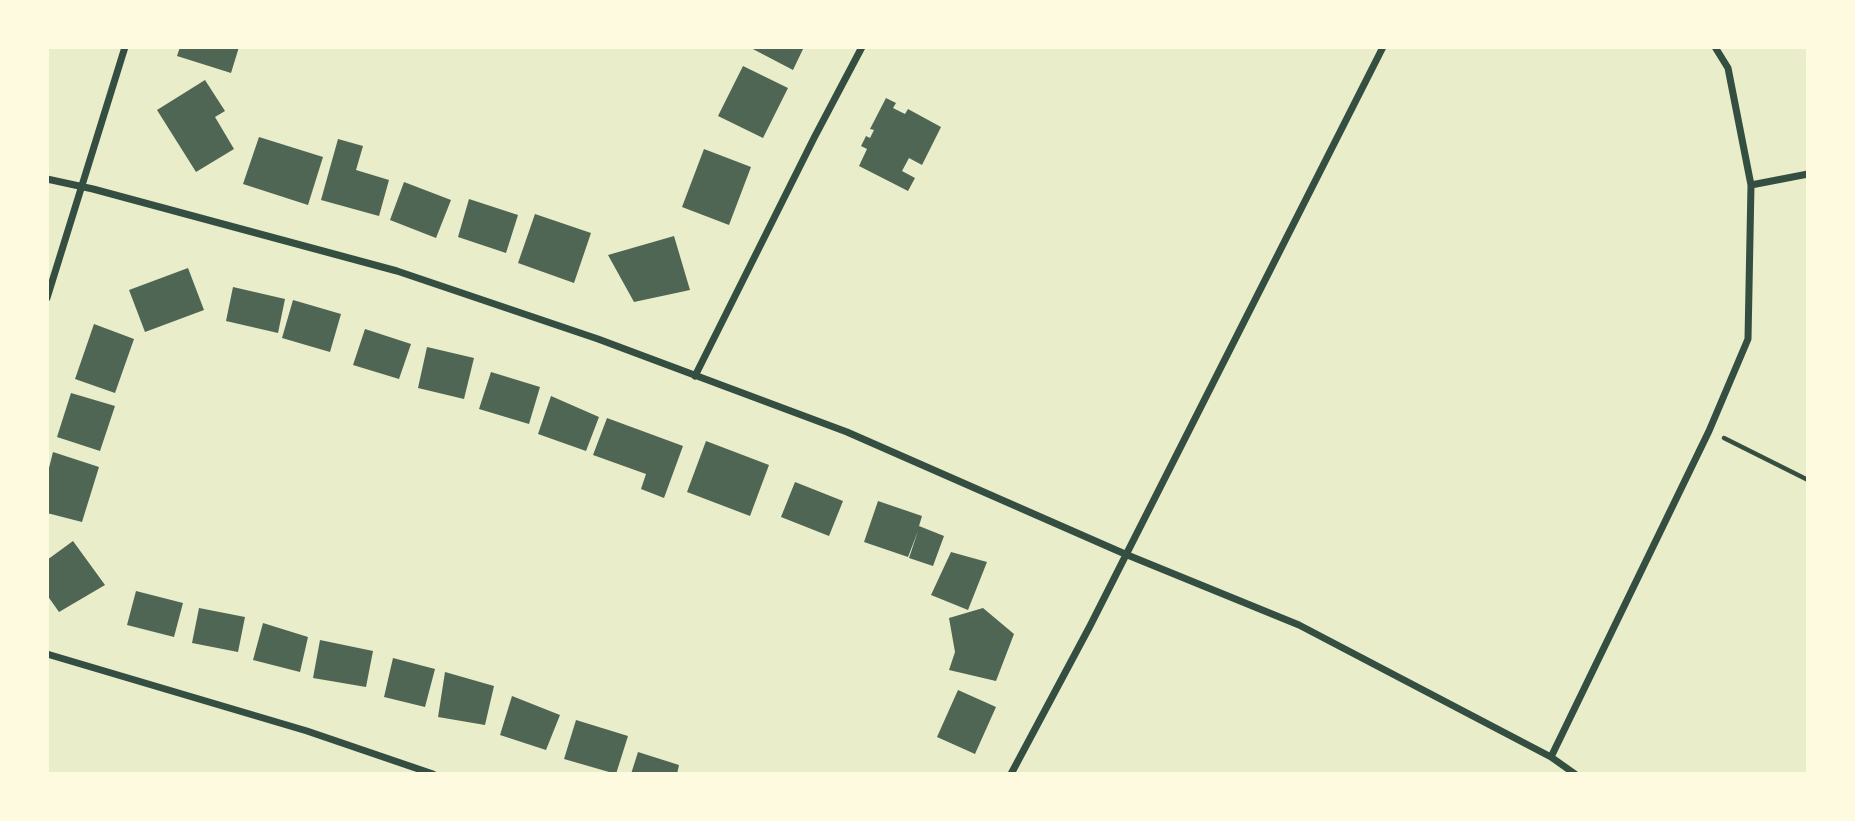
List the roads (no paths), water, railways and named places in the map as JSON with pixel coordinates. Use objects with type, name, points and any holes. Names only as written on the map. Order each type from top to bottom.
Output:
[{"type":"street","points":[[47,298],[125,47]]},
{"type":"street","points":[[695,376],[862,47]]},
{"type":"street","points":[[1011,774],[1383,47]]},
{"type":"street","points":[[1551,757],[1709,430],[1748,339],[1751,185],[1728,68],[1715,47]]},
{"type":"street","points":[[1751,185],[1808,174]]},
{"type":"street","points":[[47,179],[397,271],[598,340],[847,432],[1125,554],[1299,625],[1551,757],[1575,774]]},
{"type":"street","points":[[47,654],[307,731],[433,774]]}]
